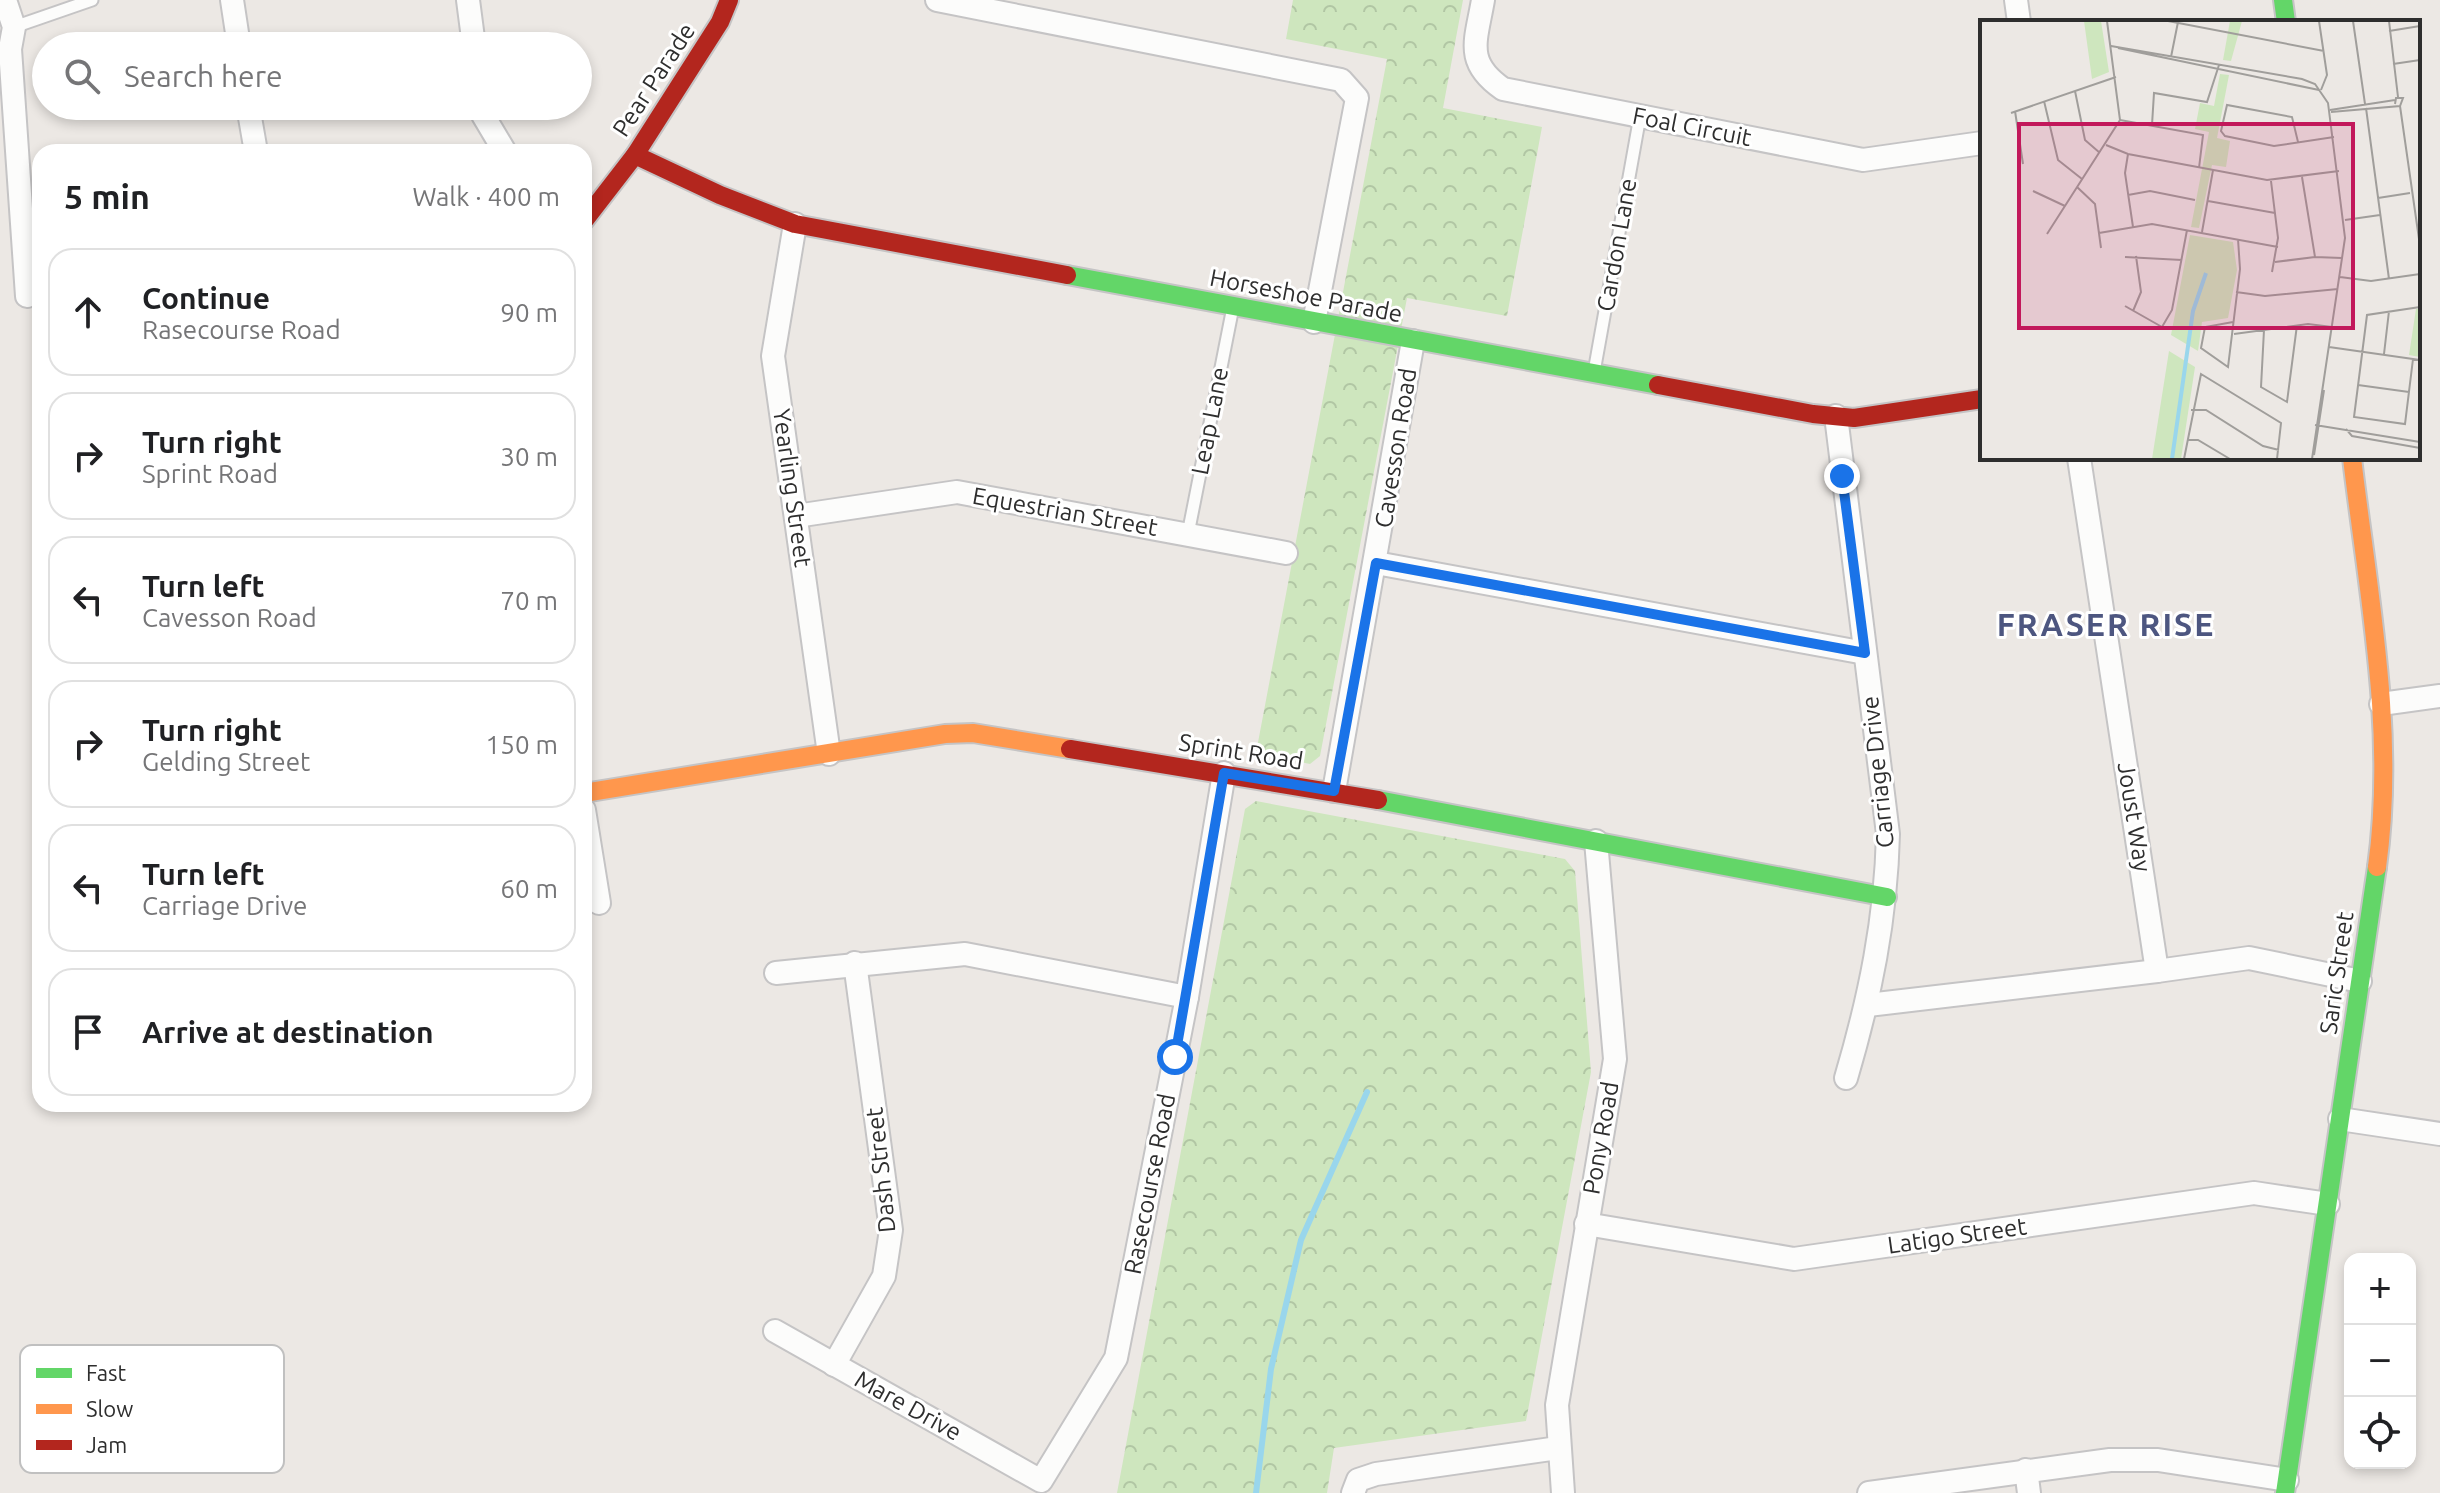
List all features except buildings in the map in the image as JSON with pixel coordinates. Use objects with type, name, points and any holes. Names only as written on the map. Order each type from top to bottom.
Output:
[{"type":"street","points":[[5,0],[14,27],[10,49],[27,296]]},
{"type":"street","points":[[232,0],[237,32]]},
{"type":"street","points":[[468,0],[472,32]]},
{"type":"street","name":"Pear Parade","points":[[592,206],[635,155],[720,22],[729,0]]},
{"type":"street","points":[[937,0],[973,4],[1341,80],[1357,98],[1314,322]]},
{"type":"street","name":"Foal Circuit","points":[[1483,0],[1474,54],[1485,76],[1503,89],[1863,160],[1980,143]]},
{"type":"street","points":[[2016,0],[2019,20]]},
{"type":"street","points":[[250,120],[255,144]]},
{"type":"street","points":[[486,120],[500,144]]},
{"type":"street","name":"Horseshoe Parade","points":[[635,155],[720,195],[795,224],[1413,341],[1854,418],[1980,399]]},
{"type":"street","name":"Yearling Street","points":[[795,224],[773,356],[829,754]]},
{"type":"street","name":"Cavesson Road","points":[[1334,791],[1413,341]]},
{"type":"street","name":"Carriage Drive","points":[[1836,416],[1888,834],[1887,897],[1868,1005],[1846,1078]]},
{"type":"street","name":"Joust Way","points":[[2079,460],[2157,971]]},
{"type":"street","name":"Saric Street","points":[[2286,1486],[2382,830],[2384,745],[2381,704],[2352,460]]},
{"type":"street","name":"Equestrian Street","points":[[796,516],[957,492],[1286,553]]},
{"type":"street","points":[[1376,563],[1865,653]]},
{"type":"street","points":[[2381,704],[2440,696]]},
{"type":"street","name":"Sprint Road","points":[[592,792],[973,733],[1334,791],[1887,897]]},
{"type":"street","name":"Rasecourse Road","points":[[1041,1481],[1116,1358],[1187,997],[1224,773]]},
{"type":"street","name":"Pony Road","points":[[1563,1493],[1557,1405],[1615,1059],[1596,841]]},
{"type":"street","points":[[592,869],[599,903]]},
{"type":"street","points":[[776,973],[965,954],[1187,997]]},
{"type":"street","points":[[1868,1005],[2249,958],[2360,981]]},
{"type":"street","name":"Dash Street","points":[[834,1365],[884,1276],[891,1230],[855,963]]},
{"type":"street","points":[[2340,1119],[2440,1134]]},
{"type":"street","name":"Latigo Street","points":[[1586,1224],[1794,1259],[2254,1193],[2328,1204]]},
{"type":"street","name":"Mare Drive","points":[[775,1331],[1041,1481]]},
{"type":"street","points":[[1353,1493],[1358,1480],[1376,1474],[1557,1440]]},
{"type":"street","points":[[1869,1493],[2110,1460],[2158,1460],[2286,1486]]},
{"type":"street","points":[[2026,1470],[2029,1493]]},
{"type":"lane","points":[[14,27],[92,0]]},
{"type":"lane","name":"Cardon Lane","points":[[1593,373],[1640,116]]},
{"type":"lane","name":"Leap Lane","points":[[1188,534],[1233,307]]},
{"type":"green space","points":[[1293,0],[1463,0],[1443,108],[1542,127],[1507,316],[1407,298],[1320,756],[1310,764],[1256,753],[1387,59],[1286,39]]},
{"type":"green space","points":[[1256,801],[1565,859],[1575,871],[1591,1072],[1526,1421],[1334,1448],[1327,1493],[1117,1493],[1245,809]]},
{"type":"waterway","points":[[1256,1493],[1271,1369],[1301,1240],[1367,1092]]},
{"type":"traffic: fast","points":[[2283,0],[2286,20]]},
{"type":"traffic: fast","points":[[1067,275],[1658,385]]},
{"type":"traffic: fast","points":[[1378,800],[1887,897]]},
{"type":"traffic: fast","points":[[2285,1493],[2377,867]]},
{"type":"traffic: slow","points":[[2352,460],[2382,713],[2382,816],[2377,867]]},
{"type":"traffic: slow","points":[[592,792],[945,734],[973,733],[1070,749]]},
{"type":"traffic: jam","points":[[592,211],[635,155],[720,22],[729,0]]},
{"type":"traffic: jam","points":[[635,155],[720,195],[795,224],[1067,275]]},
{"type":"traffic: jam","points":[[1658,385],[1813,414],[1854,418],[1980,399]]},
{"type":"traffic: jam","points":[[1070,749],[1378,800]]},
{"type":"district","name":"FRASER RISE","points":[[2106,625]]},
{"type":"route","points":[[1175,1057],[1224,773],[1334,791],[1376,563],[1865,653],[1842,476]]}]
